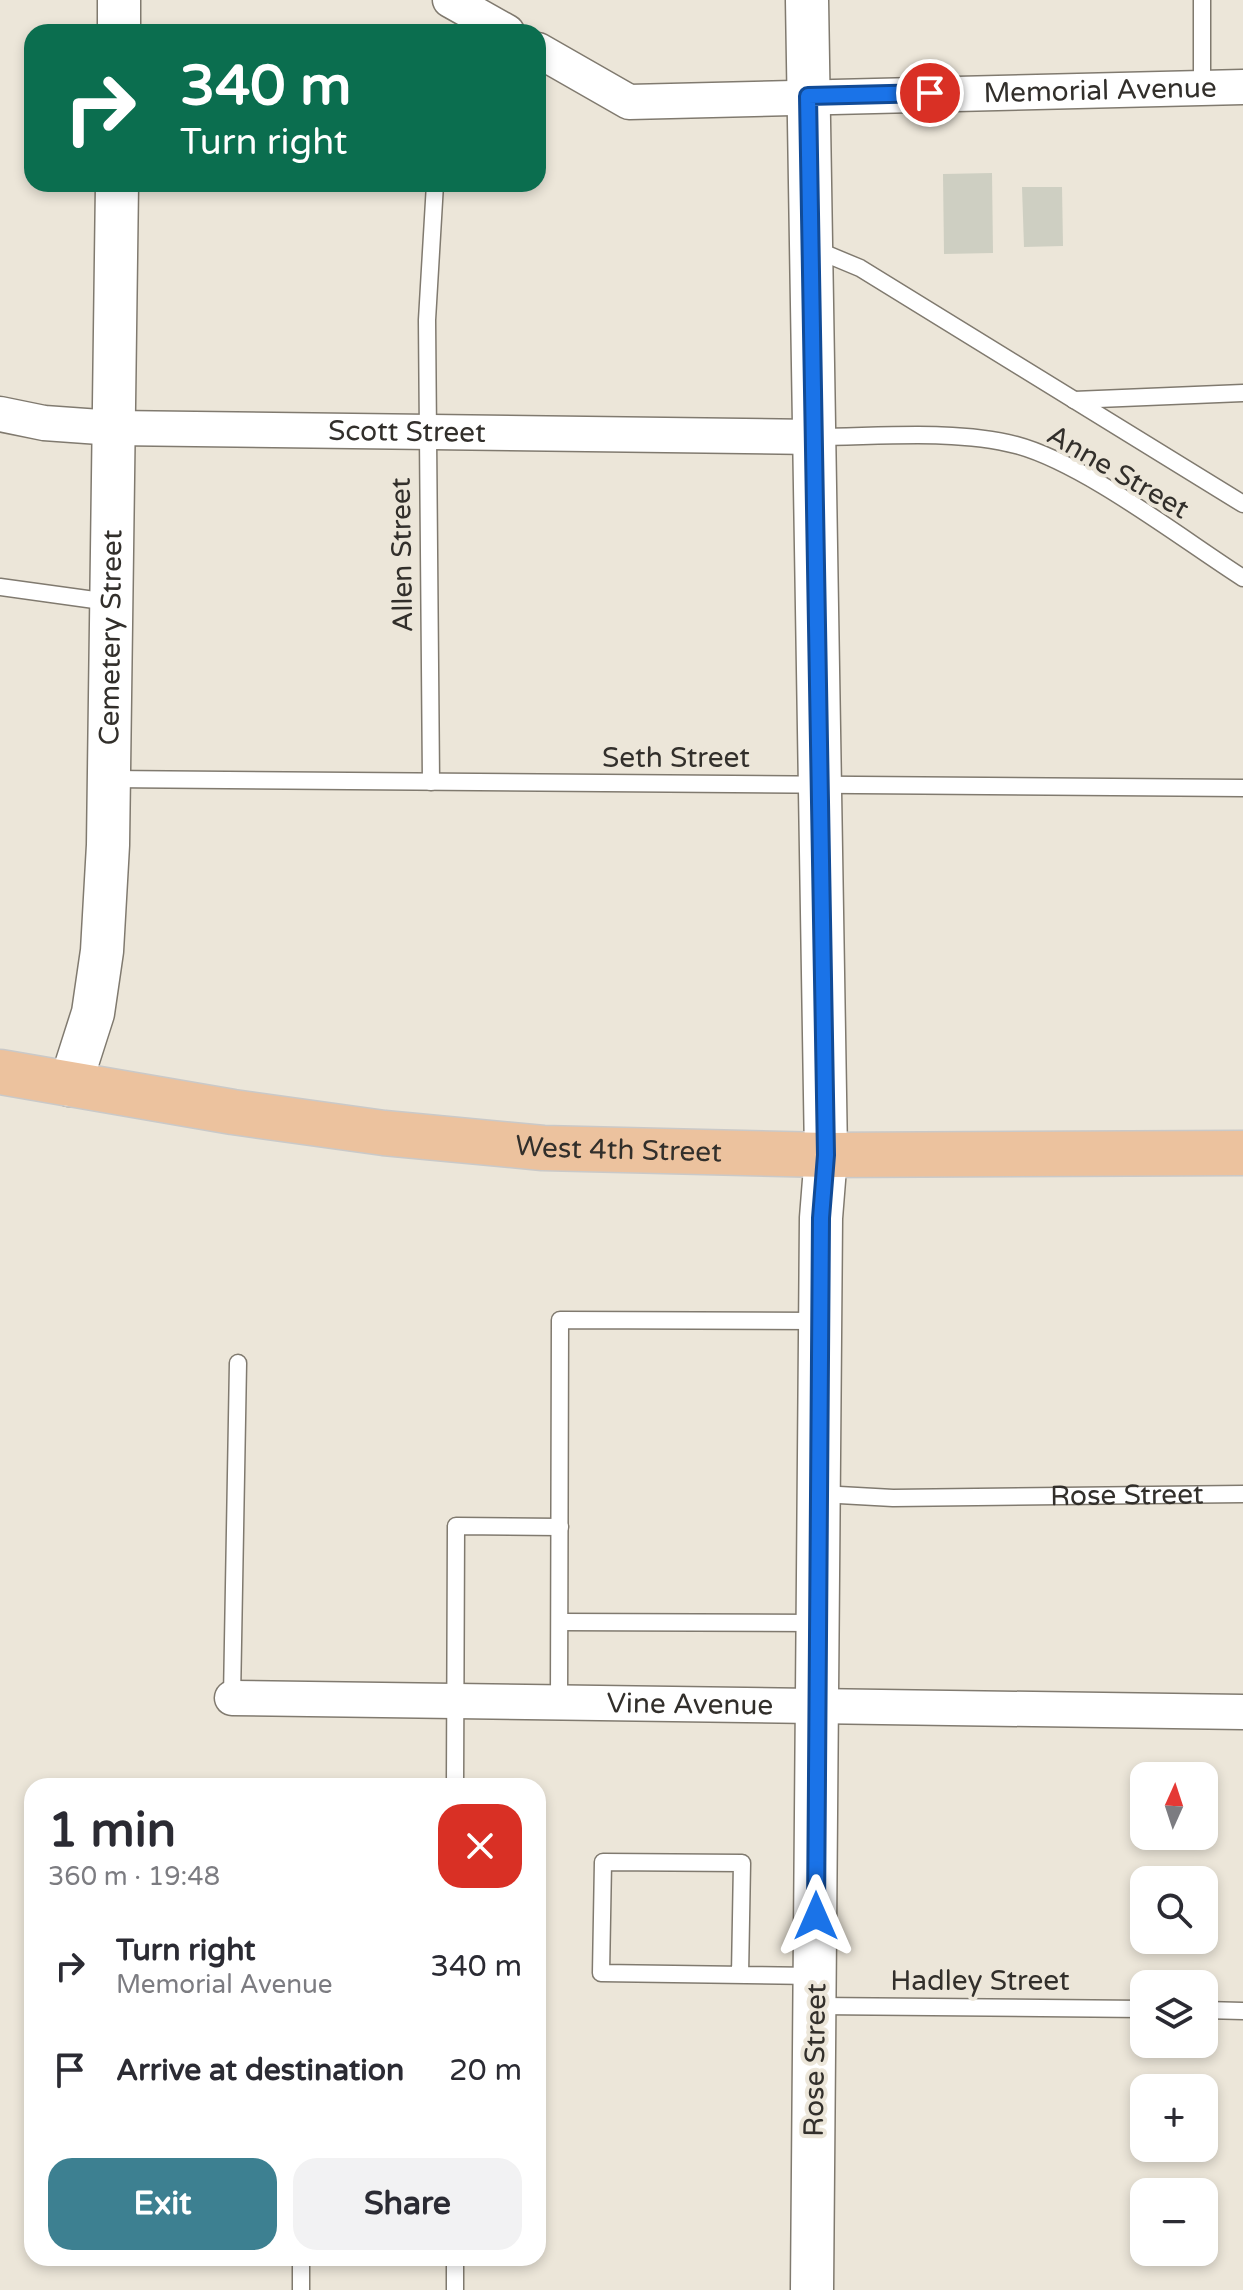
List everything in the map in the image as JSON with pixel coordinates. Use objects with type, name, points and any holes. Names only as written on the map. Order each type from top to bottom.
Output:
[{"type":"main road","name":"West 4th Street","points":[[0,1072],[384,1133],[543,1148],[826,1155],[1243,1153]]},
{"type":"street","points":[[119,0],[119,24]]},
{"type":"street","points":[[450,0],[493,24]]},
{"type":"street","name":"Rose Street","points":[[807,0],[826,1155],[821,1321],[812,2290]]},
{"type":"street","name":"Memorial Avenue","points":[[546,55],[629,102],[1243,87]]},
{"type":"street","name":"Cemetery Street","points":[[70,1085],[93,1013],[102,951],[108,779],[117,192]]},
{"type":"street","name":"Scott Street","points":[[0,414],[44,423],[114,428],[814,437]]},
{"type":"street","name":"Vine Avenue","points":[[232,1698],[1243,1712]]},
{"type":"lane","points":[[1202,0],[1202,87]]},
{"type":"lane","name":"Allen Street","points":[[431,782],[427,320],[435,192]]},
{"type":"lane","name":"Anne Street","points":[[811,247],[860,268],[1243,504]]},
{"type":"lane","name":"Anne Street","points":[[1074,400],[1243,393]]},
{"type":"lane","name":"Anne Street","points":[[814,437],[981,438],[1017,445],[1088,478],[1243,578]]},
{"type":"lane","points":[[0,587],[109,602]]},
{"type":"lane","name":"Seth Street","points":[[108,779],[1243,788]]},
{"type":"lane","points":[[559,1704],[560,1320],[821,1321]]},
{"type":"lane","points":[[232,1698],[238,1363]]},
{"type":"lane","name":"Rose Street","points":[[820,1494],[893,1498],[1243,1494]]},
{"type":"lane","points":[[455,1778],[456,1526],[560,1527]]},
{"type":"lane","points":[[560,1622],[819,1623]]},
{"type":"lane","name":"Hadley Street","points":[[740,1975],[742,1863],[603,1862],[601,1973],[740,1975],[816,1991],[1130,2008]]},
{"type":"lane","points":[[1218,2010],[1243,2011]]},
{"type":"lane","points":[[301,2266],[301,2290]]},
{"type":"lane","points":[[455,2266],[455,2290]]},
{"type":"building","points":[[992,173],[993,253],[944,254],[943,174]]},
{"type":"building","points":[[1022,187],[1062,187],[1063,246],[1024,247]]},
{"type":"route","points":[[816,1916],[821,1218],[826,1155],[808,96],[930,93]]}]
